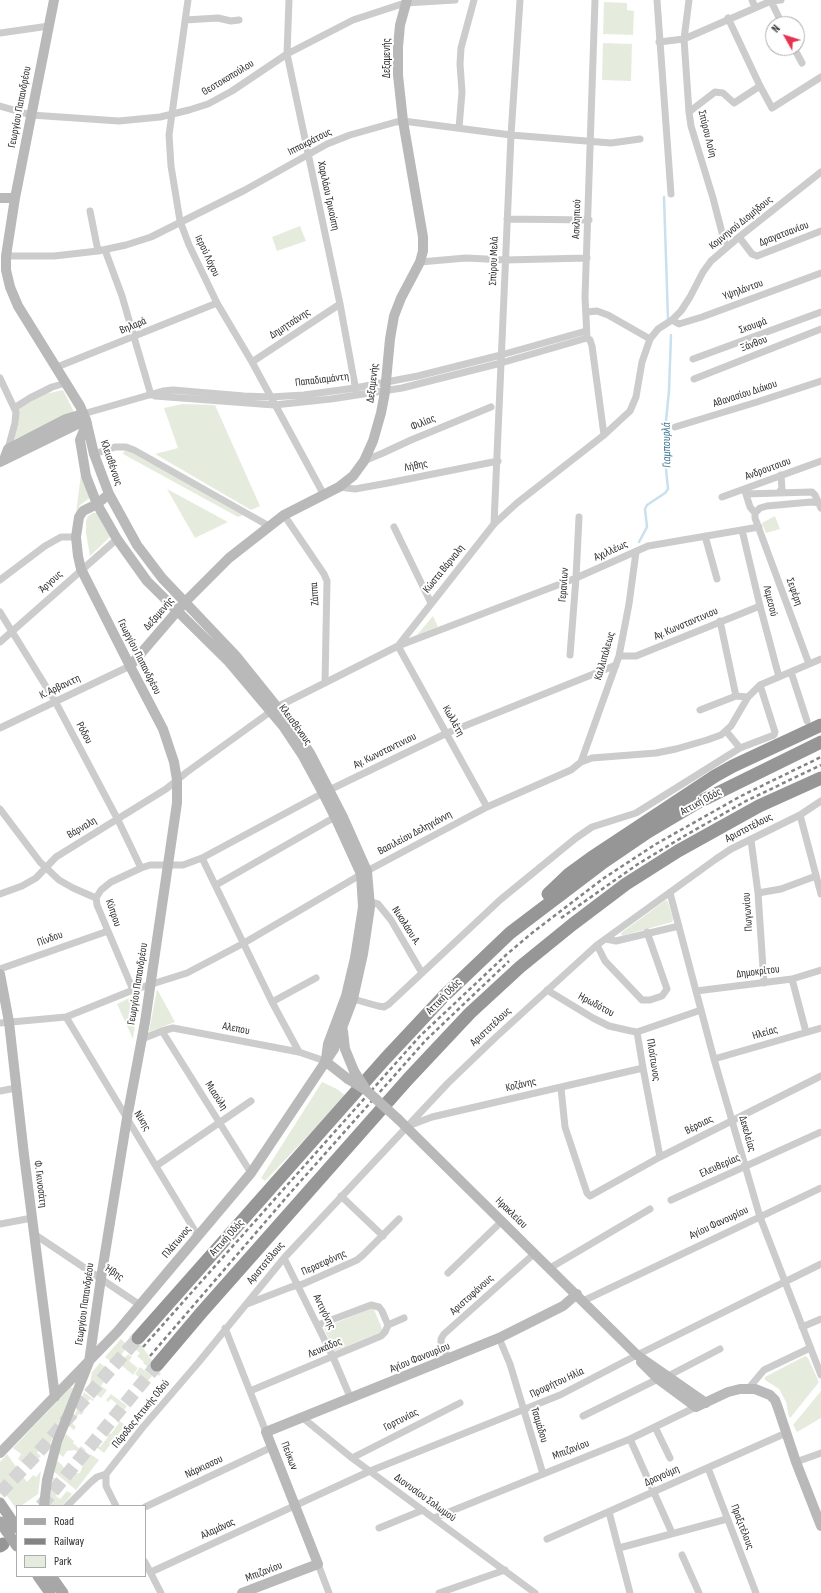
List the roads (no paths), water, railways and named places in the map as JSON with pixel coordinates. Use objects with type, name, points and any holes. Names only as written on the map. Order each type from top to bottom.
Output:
[{"type":"highway","points":[[526,920],[551,891],[569,874],[705,783],[733,766],[821,725]]},
{"type":"highway","name":"Αττική Οδός","points":[[138,1338],[385,1059],[476,964],[526,920],[601,864],[648,832],[704,800],[821,742]]},
{"type":"highway","points":[[157,1365],[201,1313],[408,1079],[470,1013],[520,967],[626,884],[678,851],[759,806],[821,778]]},
{"type":"highway","points":[[759,806],[821,784]]},
{"type":"main road","points":[[0,1503],[16,1527]]},
{"type":"main road","points":[[0,1522],[16,1545]]},
{"type":"main road","points":[[39,1577],[50,1593]]},
{"type":"main road","points":[[53,1577],[63,1593]]},
{"type":"street","name":"Γεωργίου Παπανδρέου","points":[[54,0],[14,198],[6,256],[8,278],[13,296],[57,367],[86,419]]},
{"type":"street","name":"Ιερού Λόχου","points":[[188,0],[169,135],[171,166],[180,221],[188,245],[217,303],[252,362],[324,495]]},
{"type":"street","name":"Χαριλάου Τρικούπη","points":[[289,0],[288,54],[340,304],[357,396]]},
{"type":"street","name":"Θεοτοκοπούλου","points":[[0,106],[31,115],[119,121],[141,120],[171,115],[208,104],[232,91],[288,54],[352,20],[406,2],[455,0]]},
{"type":"street","points":[[459,128],[462,92],[460,64],[461,48],[474,0]]},
{"type":"street","name":"Σπύρου Μελά","points":[[494,524],[498,461],[501,355],[511,135],[520,0]]},
{"type":"street","name":"Ασκληπιού","points":[[595,0],[586,331],[587,338],[590,340],[592,346],[604,435]]},
{"type":"street","points":[[657,0],[671,194]]},
{"type":"street","name":"Σπύρου Λούη","points":[[689,0],[684,39],[691,126],[713,198],[726,248]]},
{"type":"street","points":[[752,0],[755,7]]},
{"type":"street","points":[[659,42],[684,39],[755,7],[771,1],[781,0]]},
{"type":"street","points":[[771,1],[778,16]]},
{"type":"street","name":"Δεξαμενής","points":[[130,666],[185,602],[229,558],[284,515],[339,487],[352,476],[364,461],[373,442],[386,387],[390,339],[394,316],[401,298],[420,262],[423,238],[403,121],[398,75],[400,25],[406,2]]},
{"type":"street","points":[[185,20],[218,18],[231,21],[239,20]]},
{"type":"street","points":[[728,18],[772,108],[821,77]]},
{"type":"street","points":[[0,33],[49,26]]},
{"type":"street","points":[[798,56],[802,63]]},
{"type":"street","points":[[689,112],[715,92],[723,93],[734,103],[760,86]]},
{"type":"street","name":"Ιπποκράτους","points":[[6,256],[54,256],[102,251],[151,237],[180,221],[245,190],[308,153],[327,144],[396,122],[403,121],[511,135],[611,143],[640,139]]},
{"type":"street","name":"Κομνηνού Διομήδους","points":[[672,320],[681,311],[703,272],[711,261],[821,172]]},
{"type":"street","points":[[0,198],[14,198]]},
{"type":"street","points":[[90,211],[102,251],[122,296],[150,395]]},
{"type":"street","points":[[507,219],[588,220]]},
{"type":"street","name":"Δραγατσανίου","points":[[739,237],[752,254],[757,256],[821,231]]},
{"type":"street","points":[[420,262],[466,258],[505,260],[587,258]]},
{"type":"street","name":"Υψηλάντου","points":[[672,320],[679,324],[702,317],[821,273]]},
{"type":"street","name":"Βηλαρά","points":[[57,367],[134,338],[217,303]]},
{"type":"street","name":"Δημητσάνης","points":[[252,362],[340,304]]},
{"type":"street","points":[[586,312],[597,311],[608,315],[650,339]]},
{"type":"street","name":"Σκουφά","points":[[693,359],[821,312]]},
{"type":"street","name":"Κώστα Βάρναλη","points":[[177,780],[274,709],[398,646],[494,524],[517,503],[625,417],[634,403],[642,362],[650,339],[658,329],[672,320]]},
{"type":"street","name":"Ξάνθου","points":[[694,379],[821,329]]},
{"type":"street","name":"Παπαδιαμάντη","points":[[150,395],[274,405],[357,396],[586,331]]},
{"type":"street","name":"Παπαδιαμάντη","points":[[2,461],[86,419],[150,395],[173,390],[270,397],[304,395],[355,388],[386,387],[501,364],[587,338]]},
{"type":"street","points":[[0,378],[14,408],[15,423],[8,449],[2,461]]},
{"type":"street","name":"Αθανασίου Διάκου","points":[[675,427],[757,402],[821,380]]},
{"type":"street","points":[[14,408],[52,387],[66,383]]},
{"type":"street","name":"Φιλίας","points":[[364,461],[417,437],[491,407]]},
{"type":"street","name":"Παπαδιαμάντη","points":[[8,449],[66,419],[86,419]]},
{"type":"street","name":"Κλεισθένους","points":[[86,419],[94,454],[109,494],[125,526],[146,558],[162,578],[185,602],[274,709],[343,817],[364,872],[366,901],[369,916],[363,954],[353,998],[344,1025]]},
{"type":"street","name":"Κλεισθένους","points":[[86,419],[80,440],[80,449],[86,476],[97,504],[117,539],[148,581],[178,611],[233,659]]},
{"type":"street","points":[[94,454],[115,447],[126,447],[134,450],[269,526]]},
{"type":"street","name":"Λήθης","points":[[339,487],[355,489],[498,461]]},
{"type":"street","name":"Ανδρουτσιου","points":[[722,498],[746,492],[781,476],[821,461]]},
{"type":"street","points":[[778,493],[782,489],[781,476]]},
{"type":"street","points":[[759,527],[755,513],[750,507],[746,492],[812,492],[820,505]]},
{"type":"street","name":"Γεωργίου Παπανδρέου","points":[[44,1505],[47,1480],[57,1442],[89,1362],[127,1118],[142,1039],[177,803],[177,780],[174,762],[164,732],[81,569],[78,556],[76,537],[80,515],[85,509],[97,504],[109,494]]},
{"type":"street","points":[[755,513],[760,508],[767,506],[810,502],[820,505]]},
{"type":"street","name":"Ζάππα","points":[[284,515],[324,574],[327,581],[325,683]]},
{"type":"street","name":"Γερανίων","points":[[570,655],[579,517]]},
{"type":"street","points":[[394,527],[431,603]]},
{"type":"street","name":"Αχιλλέως","points":[[398,646],[576,578],[648,546],[759,527]]},
{"type":"street","name":"Σεφέρη","points":[[759,527],[809,664]]},
{"type":"street","name":"Λεμεσού","points":[[742,530],[779,677]]},
{"type":"street","points":[[705,536],[717,579]]},
{"type":"street","points":[[0,580],[45,546],[61,537],[76,537]]},
{"type":"street","name":"Άργους","points":[[0,642],[81,569],[117,539]]},
{"type":"street","name":"Καλλιπόλεως","points":[[581,762],[619,656],[629,604],[636,552]]},
{"type":"street","name":"Αγ. Κωνσταντινιου","points":[[619,656],[636,656],[760,606]]},
{"type":"street","name":"Ρόδου","points":[[0,612],[55,701],[118,820],[141,868]]},
{"type":"street","points":[[720,621],[736,696]]},
{"type":"street","name":"Κωλλέτη","points":[[398,646],[487,807]]},
{"type":"street","name":"Βασιλείου Δεληγιάννη","points":[[5,1022],[66,1017],[132,990],[187,973],[244,943],[364,872],[487,807],[571,770],[581,762],[592,758],[676,749],[707,740],[726,731],[735,720],[748,696],[760,685],[821,659]]},
{"type":"street","name":"Αγ. Κωνσταντινιου","points":[[96,898],[101,890],[111,882],[141,868],[150,865],[183,865],[202,858],[326,791],[447,733],[616,665]]},
{"type":"street","name":"Κ. Αρβανιτη","points":[[0,728],[130,666]]},
{"type":"street","points":[[791,672],[807,722]]},
{"type":"street","points":[[353,998],[378,1006],[389,1004],[500,900],[576,838],[592,827],[636,813],[740,748],[774,735],[775,732],[760,685]]},
{"type":"street","points":[[700,710],[736,696],[748,696]]},
{"type":"street","points":[[726,731],[740,748]]},
{"type":"street","name":"Βάρναλη","points":[[0,894],[22,886],[36,878],[62,853],[166,790],[177,780]]},
{"type":"street","name":"Κλεισθένους","points":[[326,791],[335,817],[364,872]]},
{"type":"street","name":"Αριστοτέλους","points":[[225,1328],[284,1258],[448,1083],[597,945],[721,856],[800,815],[821,802]]},
{"type":"street","name":"Κύπρου","points":[[0,809],[46,868],[59,880],[96,898],[97,905],[132,990]]},
{"type":"street","points":[[800,815],[821,894]]},
{"type":"street","points":[[216,885],[335,817]]},
{"type":"street","name":"Πωγωνίου","points":[[751,840],[758,893],[764,983]]},
{"type":"street","points":[[202,858],[272,1002],[299,1052]]},
{"type":"street","points":[[758,893],[781,889],[816,876]]},
{"type":"street","name":"Δεκελείας","points":[[670,893],[714,1059],[760,1218],[821,1375]]},
{"type":"street","name":"Κλεισθένους","points":[[325,1061],[328,1044],[346,996],[366,901]]},
{"type":"street","name":"Νικολάου Α.","points":[[366,901],[378,904],[391,920],[422,973]]},
{"type":"street","points":[[606,939],[616,941],[647,932],[679,926]]},
{"type":"street","name":"Πίνδου","points":[[0,969],[108,931]]},
{"type":"street","points":[[597,945],[605,961],[642,1000],[650,1000],[662,996],[667,989],[647,932]]},
{"type":"street","name":"Δημοκρίτου","points":[[696,991],[764,983],[792,978],[821,970]]},
{"type":"street","name":"Φ. Γκινοσάτη","points":[[0,974],[5,1022],[16,1088],[55,1397]]},
{"type":"street","points":[[272,1002],[316,978]]},
{"type":"street","points":[[792,978],[806,1032]]},
{"type":"street","name":"Ηρωδότου","points":[[547,990],[578,1010],[609,1026],[637,1032]]},
{"type":"street","name":"Πλούτωνος","points":[[660,1157],[642,1068],[637,1032],[701,1010]]},
{"type":"street","name":"Νίκης","points":[[66,1017],[198,1236]]},
{"type":"street","name":"Πλάτωνος","points":[[0,1453],[89,1362],[140,1305],[251,1172],[334,1049],[344,1025]]},
{"type":"street","name":"Ηρακλείου","points":[[344,1025],[344,1049],[354,1071],[366,1090]]},
{"type":"street","name":"Αλεπου","points":[[142,1039],[174,1028],[299,1052],[325,1061]]},
{"type":"street","name":"Ηλείας","points":[[714,1059],[821,1028]]},
{"type":"street","name":"Μιαούλη","points":[[162,1031],[251,1172]]},
{"type":"street","name":"Ηρακλείου","points":[[325,1061],[348,1079],[366,1090],[398,1119],[637,1355],[668,1376],[710,1401]]},
{"type":"street","name":"Κοζάνης","points":[[406,1127],[432,1117],[642,1068]]},
{"type":"street","name":"Βέροιας","points":[[561,1088],[565,1127],[590,1196],[660,1157],[821,1076]]},
{"type":"street","points":[[0,1091],[16,1088]]},
{"type":"street","points":[[156,1166],[251,1101]]},
{"type":"street","name":"Ελευθερίας","points":[[671,1200],[821,1132]]},
{"type":"street","name":"Αγίου Φανουρίου","points":[[266,1432],[449,1360],[499,1338],[580,1298],[760,1218],[821,1188]]},
{"type":"street","points":[[341,1196],[383,1236]]},
{"type":"street","points":[[550,1268],[650,1209]]},
{"type":"street","points":[[0,1224],[32,1218]]},
{"type":"street","name":"Περσεφόνης","points":[[245,1305],[291,1287],[298,1286],[357,1260],[364,1255],[399,1219]]},
{"type":"street","points":[[448,1273],[502,1221]]},
{"type":"street","name":"Ήβης","points":[[34,1234],[140,1305]]},
{"type":"street","name":"Αριστοφάνους","points":[[449,1360],[441,1343],[441,1338],[444,1334],[535,1253]]},
{"type":"street","name":"Αντιγόνης","points":[[284,1258],[333,1357],[350,1399]]},
{"type":"street","name":"Προφήτου Ηλία","points":[[295,1506],[370,1471],[560,1395],[784,1281],[821,1264]]},
{"type":"street","points":[[318,1325],[371,1305],[379,1307],[388,1325]]},
{"type":"street","name":"Λευκάδος","points":[[250,1391],[381,1336],[385,1332],[388,1325],[404,1318]]},
{"type":"street","points":[[802,1327],[821,1319]]},
{"type":"street","name":"Πεύκων","points":[[225,1328],[329,1593]]},
{"type":"street","name":"Πάροδος Αττικής Οδού","points":[[68,1505],[97,1477],[106,1474],[225,1328]]},
{"type":"street","name":"Τσαμάδου","points":[[499,1338],[510,1364],[543,1474]]},
{"type":"street","points":[[810,1348],[764,1370],[748,1392],[762,1398],[778,1408],[796,1462],[816,1500],[821,1526]]},
{"type":"street","points":[[668,1376],[720,1349]]},
{"type":"street","name":"Ηρακλείου","points":[[637,1355],[643,1365],[658,1380],[696,1407]]},
{"type":"street","points":[[583,1416],[658,1380]]},
{"type":"street","name":"Μπιζανίου","points":[[434,1518],[630,1439],[734,1390],[748,1392]]},
{"type":"street","name":"Γορτυνίας","points":[[352,1458],[460,1403]]},
{"type":"street","name":"Διονυσίου Σολωμού","points":[[303,1418],[352,1458],[535,1593]]},
{"type":"street","points":[[655,1427],[670,1458]]},
{"type":"street","name":"Δραγούμη","points":[[547,1539],[786,1433]]},
{"type":"street","points":[[630,1439],[672,1533]]},
{"type":"street","name":"Νάρκισσου","points":[[146,1508],[272,1447]]},
{"type":"street","points":[[796,1462],[821,1453]]},
{"type":"street","name":"Πραξιτέλους","points":[[708,1468],[726,1519],[756,1593]]},
{"type":"street","points":[[106,1474],[106,1486],[116,1505]]},
{"type":"street","name":"Αλαμάνας","points":[[151,1572],[295,1506]]},
{"type":"street","points":[[379,1528],[423,1510]]},
{"type":"street","points":[[609,1512],[630,1593]]},
{"type":"street","points":[[618,1548],[726,1519]]},
{"type":"street","points":[[682,1555],[699,1593]]},
{"type":"street","points":[[146,1564],[161,1593]]},
{"type":"street","name":"Μπιζανίου","points":[[242,1593],[318,1564]]},
{"type":"street","points":[[439,1593],[505,1570]]},
{"type":"waterway","name":"Γιαμπουρλά","points":[[664,197],[668,319]]},
{"type":"waterway","name":"Γιαμπουρλά","points":[[639,542],[647,527],[645,509],[647,505],[665,493],[668,489],[665,459],[671,335]]},
{"type":"tunnel","points":[[0,1493],[36,1455],[138,1338]]},
{"type":"tunnel","points":[[42,1505],[157,1365]]},
{"type":"railway","points":[[143,1347],[420,1036],[506,955],[532,933],[604,878],[656,844],[741,796],[821,757]]},
{"type":"railway","points":[[561,918],[638,864],[686,835],[746,801],[821,765]]},
{"type":"railway","points":[[150,1356],[291,1192],[426,1040],[509,961]]}]
